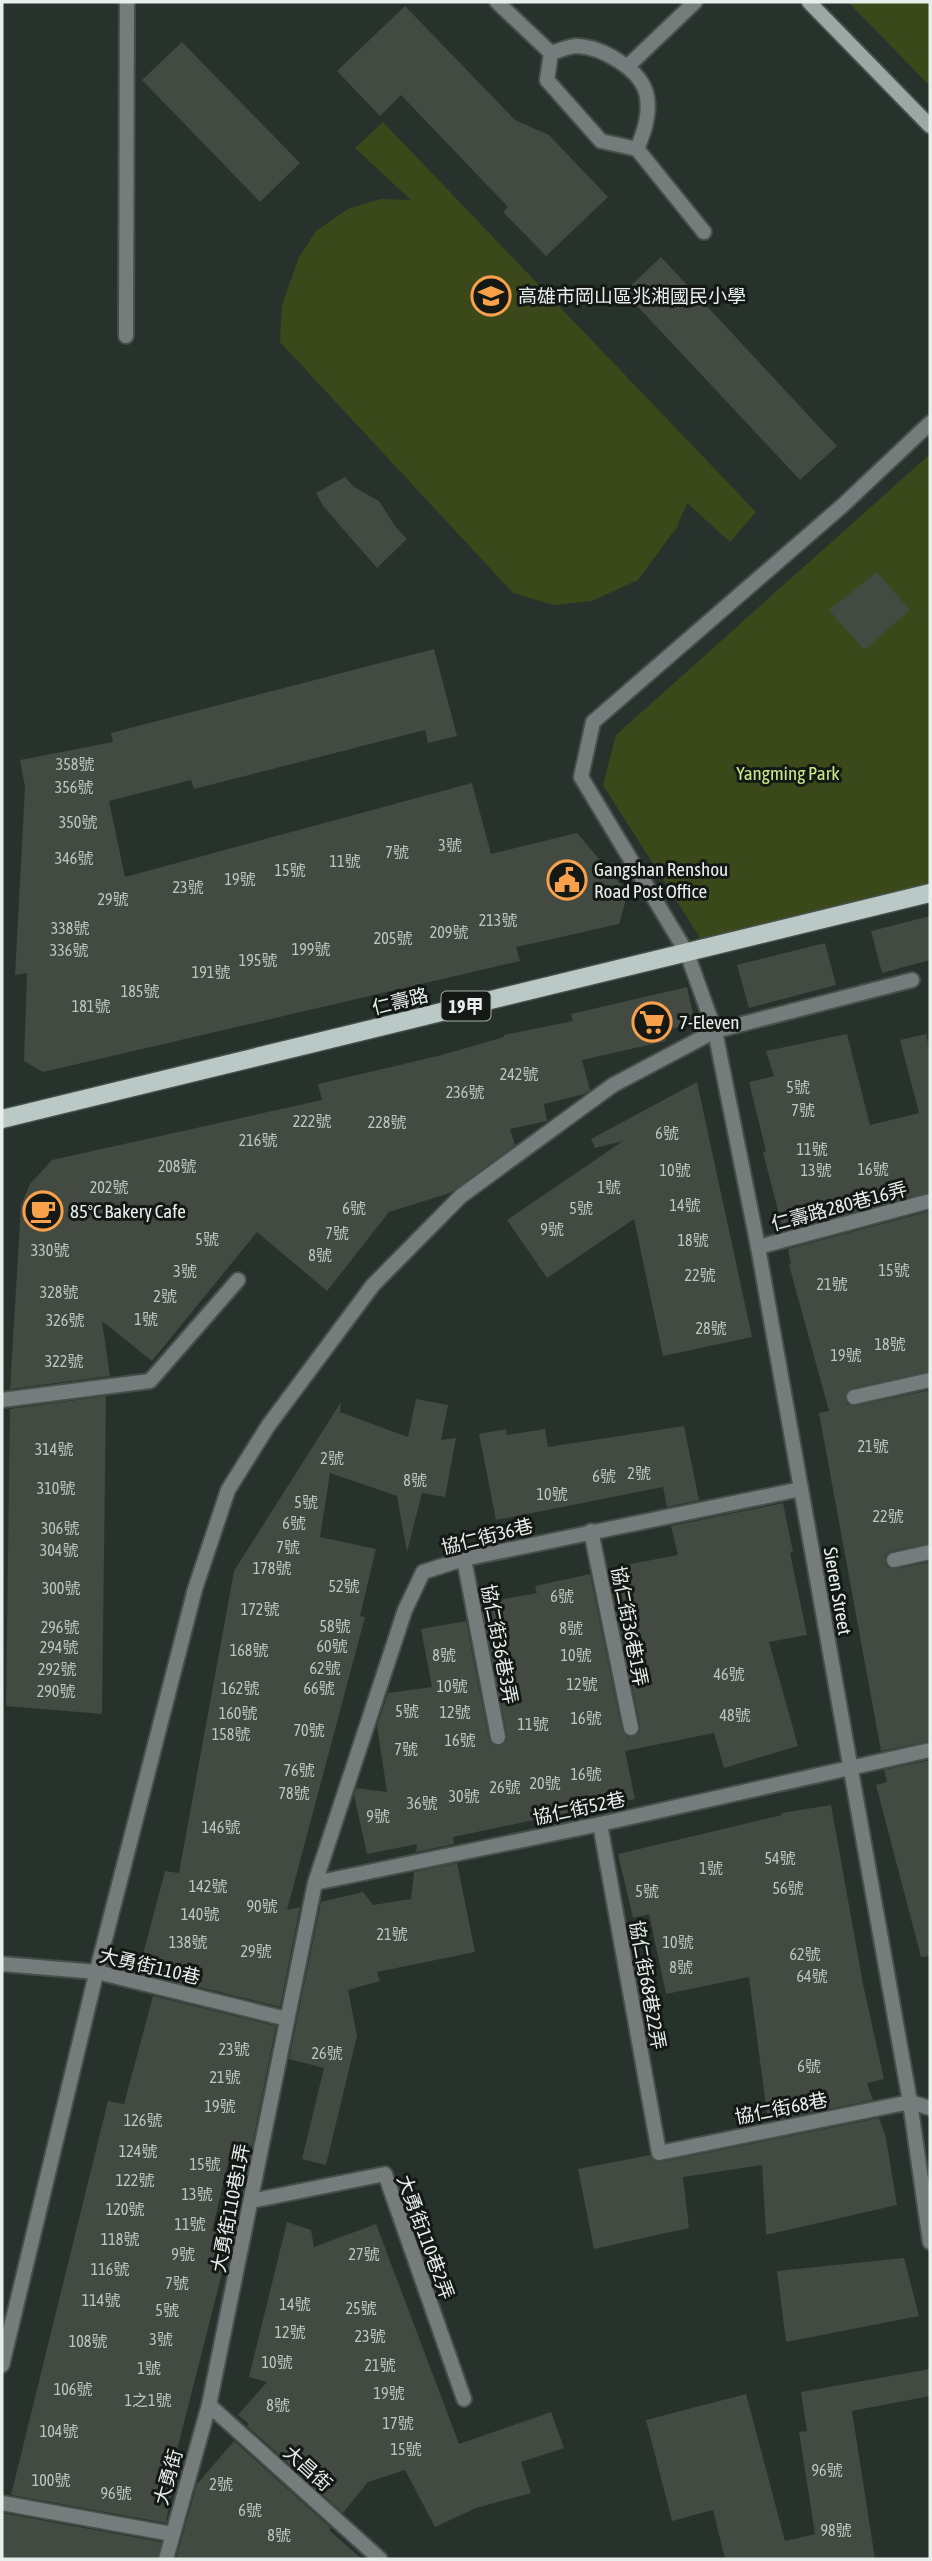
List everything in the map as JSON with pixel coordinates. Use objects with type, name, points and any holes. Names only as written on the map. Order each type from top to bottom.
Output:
[{"type":"main road","points":[[808,2],[930,126]]},
{"type":"main road","name":"仁壽路","points":[[2,1119],[930,893]]},
{"type":"street","points":[[126,335],[127,2]]},
{"type":"street","points":[[498,2],[551,53]]},
{"type":"street","points":[[628,66],[695,2]]},
{"type":"street","points":[[551,53],[575,46],[599,50],[628,66],[647,94],[646,127],[637,149]]},
{"type":"street","points":[[551,53],[547,80],[601,141],[637,149],[704,232]]},
{"type":"street","name":"Sieren Street","points":[[930,423],[842,506],[593,722],[581,777],[687,953],[715,1031],[758,1247],[910,2102],[930,2242]]},
{"type":"street","points":[[2,2365],[97,1972],[195,1589],[228,1490],[268,1426],[373,1285],[461,1196],[613,1084],[715,1031],[912,980]]},
{"type":"street","name":"仁壽路280巷16弄","points":[[758,1247],[930,1201]]},
{"type":"street","points":[[2,1400],[150,1381],[238,1280]]},
{"type":"street","points":[[854,1397],[930,1380]]},
{"type":"street","name":"協仁街36巷","points":[[288,2019],[315,1883],[405,1610],[423,1572],[464,1559],[801,1489]]},
{"type":"street","name":"協仁街36巷1弄","points":[[592,1531],[631,1728]]},
{"type":"street","points":[[894,1560],[930,1552]]},
{"type":"street","name":"協仁街36巷3弄","points":[[464,1559],[498,1737]]},
{"type":"street","name":"協仁街52巷","points":[[315,1883],[600,1824],[930,1750]]},
{"type":"street","name":"協仁街68巷22弄","points":[[600,1824],[659,2152]]},
{"type":"street","name":"大勇街110巷","points":[[2,1965],[97,1972],[288,2019]]},
{"type":"street","name":"大勇街110巷1弄","points":[[209,2405],[288,2019]]},
{"type":"street","points":[[910,2102],[930,2108]]},
{"type":"street","name":"協仁街68巷","points":[[659,2152],[910,2102]]},
{"type":"street","name":"大勇街110巷2弄","points":[[251,2201],[385,2174],[464,2399]]},
{"type":"street","name":"大勇街","points":[[166,2559],[209,2405]]},
{"type":"street","name":"大昌街","points":[[209,2405],[380,2559]]},
{"type":"street","points":[[2,2503],[172,2534]]},
{"type":"green space","points":[[848,2],[930,2],[930,86]]},
{"type":"green space","points":[[383,122],[756,512],[730,542],[687,503],[677,527],[638,580],[592,601],[553,605],[513,593],[280,342],[282,305],[299,257],[316,231],[348,209],[380,199],[411,200],[355,148]]},
{"type":"green space","name":"Yangming Park","points":[[930,454],[930,883],[702,941],[603,785],[616,735]]},
{"type":"building","points":[[405,6],[515,120],[549,135],[608,197],[546,256],[503,212],[508,207],[401,95],[380,116],[337,71]]},
{"type":"building","points":[[182,42],[300,163],[260,202],[142,80]]},
{"type":"building","points":[[661,257],[837,446],[800,480],[624,292]]},
{"type":"building","points":[[345,477],[354,487],[379,501],[407,539],[377,568],[323,506],[316,493]]},
{"type":"building","points":[[877,572],[910,610],[864,650],[829,610]]},
{"type":"building","points":[[434,649],[457,736],[428,743],[425,730],[194,789],[191,780],[109,801],[125,877],[472,783],[491,854],[577,833],[628,893],[619,924],[516,947],[520,961],[43,1072],[24,1061],[27,973],[15,975],[25,787],[20,760],[113,742],[111,733]]},
{"type":"building","points":[[930,916],[930,960],[882,973],[871,931]]},
{"type":"building","points":[[825,943],[836,985],[749,1008],[737,965]]},
{"type":"building","points":[[687,987],[695,1023],[664,1031],[666,1041],[582,1060],[590,1090],[544,1104],[547,1121],[510,1129],[515,1145],[450,1193],[389,1212],[327,1291],[257,1232],[152,1361],[102,1321],[110,1376],[10,1389],[21,1205],[30,1184],[52,1160],[322,1100],[318,1084],[438,1056],[504,1035],[573,1021],[571,1014]]},
{"type":"building","points":[[847,1034],[870,1125],[919,1113],[900,1040],[926,1034],[930,1052],[930,1192],[783,1230],[749,1082],[774,1076],[766,1051]]},
{"type":"building","points":[[697,1082],[752,1337],[663,1356],[634,1219],[547,1278],[507,1220],[623,1141],[595,1148],[591,1139]]},
{"type":"building","points":[[930,1211],[930,1371],[852,1388],[845,1395],[847,1404],[855,1406],[930,1390],[930,1543],[891,1551],[885,1556],[885,1561],[887,1567],[895,1569],[930,1562],[930,1741],[881,1751],[819,1413],[829,1411],[789,1265],[788,1249]]},
{"type":"building","points":[[106,1396],[102,1714],[6,1706],[10,1409]]},
{"type":"building","points":[[416,1399],[448,1405],[441,1440],[456,1438],[445,1497],[422,1493],[407,1552],[397,1496],[330,1473],[320,1537],[376,1549],[360,1616],[365,1617],[287,1910],[300,1907],[280,2007],[159,1977],[156,1974],[158,1965],[141,1962],[165,1871],[179,1873],[234,1571],[341,1402],[340,1412],[408,1437]]},
{"type":"building","points":[[684,1426],[699,1500],[667,1507],[663,1487],[496,1520],[479,1434],[506,1429],[507,1435],[545,1429],[548,1447]]},
{"type":"building","points":[[783,1503],[807,1635],[769,1642],[798,1746],[724,1768],[714,1733],[625,1751],[635,1799],[453,1837],[454,1844],[416,1852],[417,1844],[367,1854],[354,1795],[356,1788],[387,1792],[377,1726],[388,1693],[432,1687],[421,1629],[466,1621],[489,1739],[494,1746],[500,1746],[507,1741],[507,1735],[482,1603],[537,1593],[535,1586],[590,1574],[622,1730],[627,1737],[634,1737],[640,1732],[640,1726],[609,1570],[678,1555],[671,1526]]},
{"type":"building","points":[[930,1760],[930,1956],[921,1957],[876,1785],[887,1782],[884,1770]]},
{"type":"building","points":[[831,1805],[863,1984],[884,2079],[867,2083],[873,2100],[768,2121],[749,1977],[666,1994],[649,1914],[633,1918],[618,1854],[782,1815],[781,1813]]},
{"type":"building","points":[[457,1863],[475,1952],[377,1972],[380,1981],[348,1990],[357,2036],[326,2165],[302,2159],[324,2068],[289,2059],[321,1902],[363,1892],[373,1905],[411,1899],[414,1872]]},
{"type":"building","points":[[153,1996],[276,2026],[252,2146],[233,2142],[212,2231],[232,2234],[165,2497],[172,2489],[166,2523],[11,2495],[108,2101],[124,2104]]},
{"type":"building","points":[[879,2118],[886,2138],[897,2205],[766,2235],[762,2165],[683,2177],[689,2228],[594,2249],[578,2169],[650,2155],[655,2162],[661,2162]]},
{"type":"building","points":[[287,2222],[311,2230],[314,2247],[376,2224],[459,2444],[551,2412],[564,2448],[521,2462],[531,2493],[476,2508],[435,2527],[405,2470],[368,2482],[343,2513],[247,2426],[249,2424],[238,2415],[267,2382],[249,2377]]},
{"type":"building","points":[[904,2258],[919,2316],[786,2342],[777,2271]]},
{"type":"building","points":[[930,2369],[930,2396],[852,2411],[875,2559],[725,2559],[713,2510],[672,2521],[646,2420],[746,2394],[785,2541],[815,2534],[799,2432],[807,2431],[801,2392]]},
{"type":"building","points":[[234,2441],[362,2559],[176,2559],[197,2484]]},
{"type":"building","points":[[2,2513],[161,2542],[157,2559],[2,2559]]},
{"type":"place","name":"高雄市岡山區兆湘國民小學","points":[[491,296]]},
{"type":"place","name":"Gangshan Renshou Road Post Office","points":[[567,880]]},
{"type":"place","name":"7-Eleven","points":[[652,1022]]},
{"type":"place","name":"85°C Bakery Cafe","points":[[43,1211]]}]
